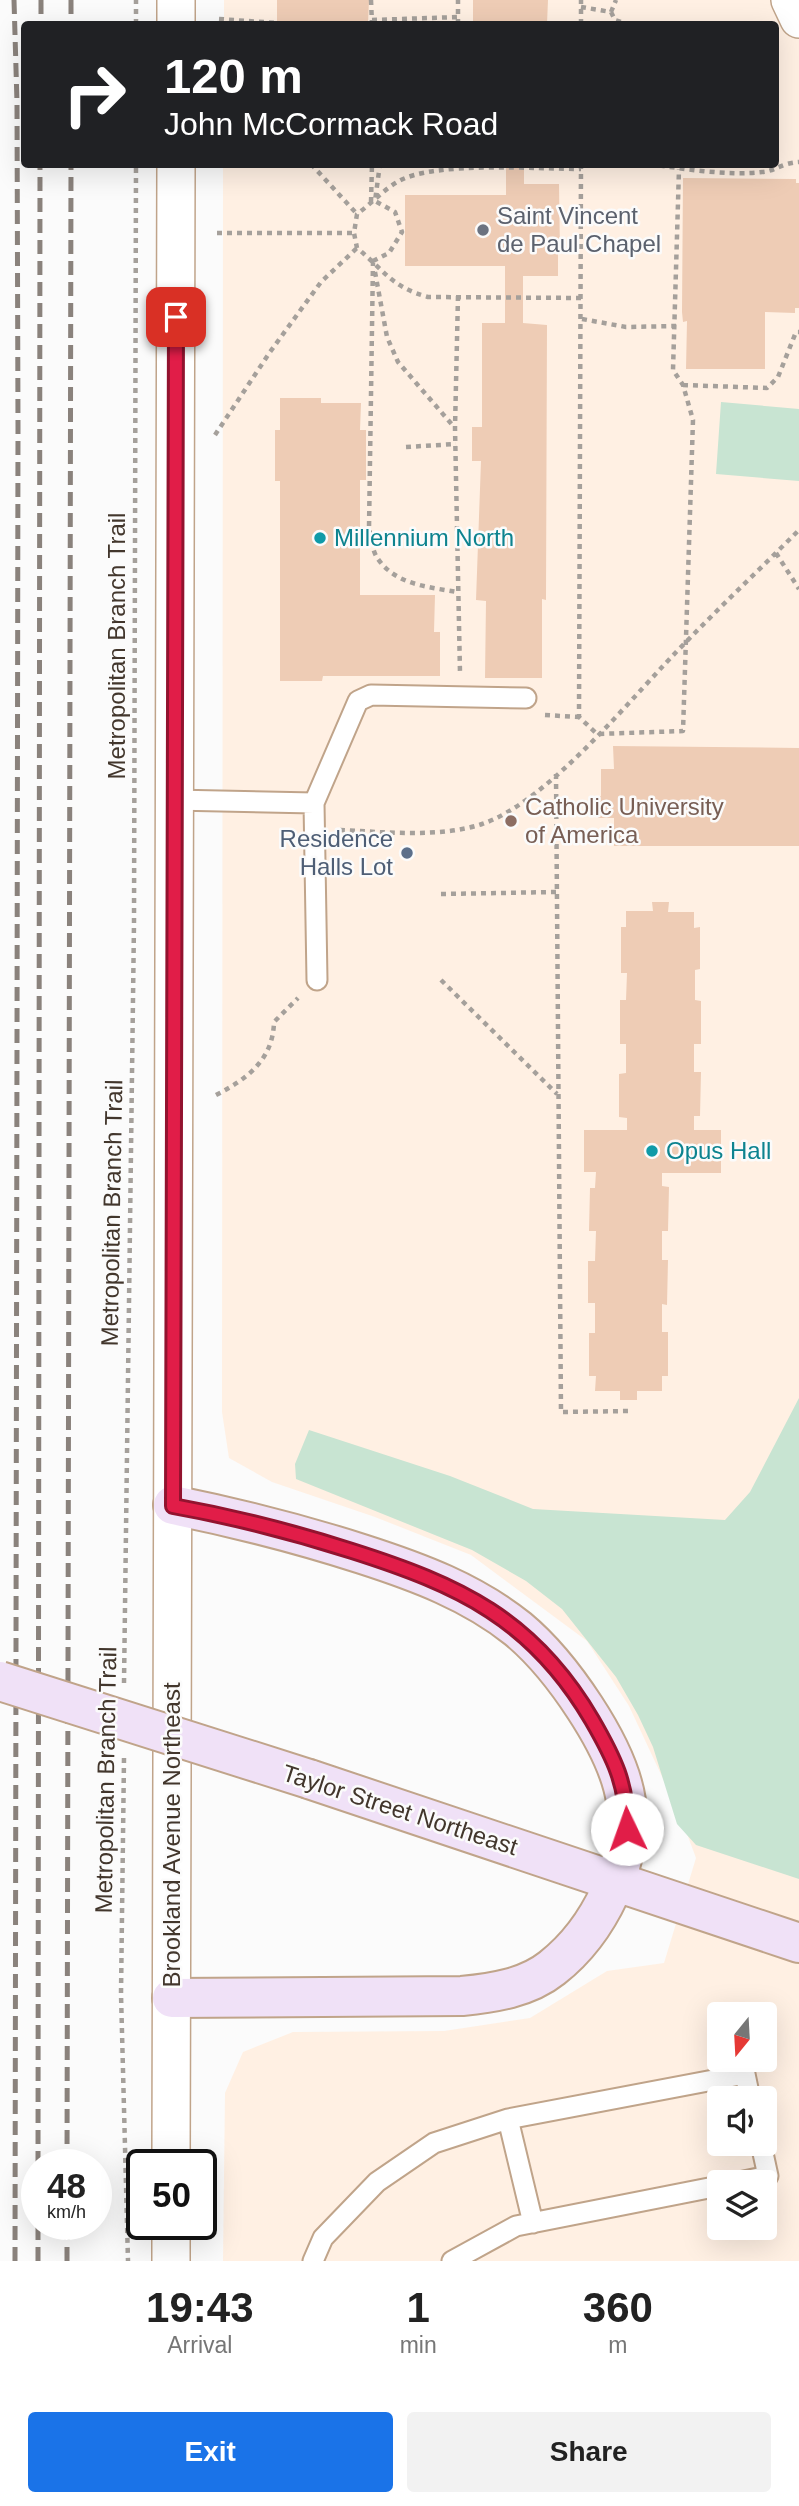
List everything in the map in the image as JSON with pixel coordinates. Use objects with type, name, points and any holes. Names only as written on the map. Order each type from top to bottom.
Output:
[{"type":"main road","points":[[172,1998],[462,1996],[504,1990],[543,1974],[589,1930],[615,1881],[627,1829],[627,1803],[621,1778],[601,1737],[578,1697],[540,1649],[517,1628],[478,1601],[407,1569],[292,1532],[173,1506]]},
{"type":"main road","name":"Taylor Street Northeast","points":[[0,1681],[309,1779],[799,1943]]},
{"type":"street","points":[[176,0],[176,21]]},
{"type":"street","points":[[790,0],[799,19]]},
{"type":"street","name":"Brookland Avenue Northeast","points":[[172,2149],[176,168]]},
{"type":"street","points":[[171,2240],[171,2261]]},
{"type":"lane","points":[[317,980],[314,803],[358,701],[371,695],[526,698]]},
{"type":"lane","points":[[173,800],[314,803]]},
{"type":"lane","points":[[313,2261],[323,2238],[377,2182],[435,2143],[508,2119],[745,2074],[748,2086]]},
{"type":"lane","points":[[508,2119],[533,2223]]},
{"type":"lane","points":[[452,2261],[516,2226],[707,2188]]},
{"type":"path","points":[[136,0],[136,21]]},
{"type":"path","points":[[371,0],[372,21]]},
{"type":"path","points":[[458,0],[458,21]]},
{"type":"path","points":[[581,0],[581,21]]},
{"type":"path","points":[[616,0],[611,12],[618,21]]},
{"type":"path","points":[[581,7],[611,12]]},
{"type":"path","points":[[389,21],[458,17]]},
{"type":"path","points":[[219,19],[248,21]]},
{"type":"path","points":[[779,166],[799,162]]},
{"type":"path","name":"Metropolitan Branch Trail","points":[[124,1687],[134,923],[136,168]]},
{"type":"path","points":[[314,168],[358,215]]},
{"type":"path","points":[[372,168],[373,202]]},
{"type":"path","points":[[373,202],[379,168]]},
{"type":"path","points":[[451,168],[419,173],[400,180],[373,202],[358,215],[354,233],[357,248],[395,284],[428,297],[581,298]]},
{"type":"path","points":[[581,168],[579,717],[597,734],[683,731],[693,420],[683,386],[673,370],[679,169]]},
{"type":"path","points":[[673,168],[764,172],[773,168]]},
{"type":"path","points":[[373,202],[395,212],[402,232],[389,253],[373,261]]},
{"type":"path","points":[[217,233],[354,233]]},
{"type":"path","points":[[215,435],[321,282],[357,248]]},
{"type":"path","points":[[373,261],[387,337],[398,362],[455,428]]},
{"type":"path","points":[[373,261],[369,528],[377,558],[392,573],[408,582],[457,592]]},
{"type":"path","points":[[458,296],[455,428],[460,674]]},
{"type":"path","points":[[582,319],[626,327],[676,326]]},
{"type":"path","points":[[683,386],[767,388],[778,377],[796,332],[799,332]]},
{"type":"path","points":[[406,447],[456,444]]},
{"type":"path","points":[[314,829],[448,832],[483,824],[522,805],[597,734],[686,641],[799,530]]},
{"type":"path","points":[[776,553],[799,589]]},
{"type":"path","points":[[556,774],[561,1412],[630,1411]]},
{"type":"path","points":[[441,894],[557,892]]},
{"type":"path","points":[[216,1095],[242,1082],[258,1065],[274,1037],[274,1022],[317,980]]},
{"type":"path","points":[[441,980],[558,1096]]},
{"type":"path","name":"Metropolitan Branch Trail","points":[[124,1757],[121,1994],[128,2261]]},
{"type":"shaded area","name":"Catholic University of America","points":[[224,0],[799,0],[799,2261],[223,2261],[225,2093],[243,2052],[293,2032],[444,2031],[530,2018],[607,1971],[664,1963],[696,1858],[680,1815],[629,1706],[587,1641],[471,1555],[375,1517],[272,1482],[229,1458],[222,1412],[223,168],[779,168],[779,21],[224,21]]},
{"type":"green space","points":[[721,402],[799,409],[799,481],[716,474]]},
{"type":"green space","points":[[799,1398],[799,1879],[696,1845],[677,1824],[653,1747],[638,1715],[616,1677],[562,1609],[526,1581],[472,1550],[296,1479],[295,1464],[309,1430],[450,1476],[533,1509],[725,1520],[750,1492]]},
{"type":"building","points":[[277,0],[369,0],[368,21],[277,21]]},
{"type":"building","points":[[473,0],[548,0],[547,21],[473,21]]},
{"type":"building","points":[[506,168],[524,168],[524,184],[559,184],[558,276],[523,276],[523,323],[547,325],[546,600],[542,599],[542,678],[485,678],[486,601],[476,600],[481,461],[472,461],[472,427],[482,427],[482,323],[505,323],[505,266],[405,266],[405,195],[506,195]]},
{"type":"building","points":[[683,178],[796,179],[796,183],[799,183],[799,308],[795,308],[795,313],[765,312],[765,369],[686,369],[687,321],[683,322],[682,312]]},
{"type":"building","name":"Millennium North","points":[[280,398],[321,398],[321,403],[361,403],[360,430],[366,430],[366,480],[360,480],[360,595],[435,595],[434,632],[440,632],[440,676],[323,676],[322,681],[280,681],[280,481],[275,481],[275,430],[280,430]]},
{"type":"building","points":[[613,746],[799,748],[799,846],[614,846],[614,818],[598,818],[601,769],[614,769]]},
{"type":"building","name":"Opus Hall","points":[[652,902],[669,902],[668,912],[694,912],[694,928],[700,927],[700,969],[695,970],[695,1000],[701,1001],[701,1044],[694,1044],[694,1072],[701,1072],[700,1116],[694,1116],[694,1130],[721,1130],[721,1173],[662,1173],[662,1186],[669,1187],[668,1231],[662,1231],[662,1260],[668,1260],[667,1305],[662,1304],[662,1332],[668,1332],[668,1376],[662,1376],[662,1391],[637,1391],[637,1400],[620,1400],[620,1391],[595,1391],[596,1376],[589,1376],[589,1333],[595,1333],[595,1303],[588,1303],[588,1261],[595,1261],[596,1231],[589,1231],[590,1188],[595,1188],[596,1172],[584,1172],[584,1130],[627,1130],[627,1118],[619,1117],[619,1074],[626,1073],[626,1044],[620,1044],[620,1000],[626,1000],[627,973],[621,973],[621,927],[626,927],[626,911],[653,911]]},
{"type":"railway","points":[[14,0],[18,427],[15,2261]]},
{"type":"railway","points":[[41,0],[41,21]]},
{"type":"railway","points":[[71,0],[71,21]]},
{"type":"railway","points":[[38,2149],[40,168]]},
{"type":"railway","points":[[67,2149],[71,168]]},
{"type":"railway","points":[[38,2240],[38,2261]]},
{"type":"railway","points":[[67,2240],[67,2261]]},
{"type":"place","name":"Saint Vincent de Paul Chapel","points":[[483,230]]},
{"type":"place","name":"Millennium North","points":[[320,538]]},
{"type":"place","name":"Catholic University of America","points":[[511,821]]},
{"type":"place","name":"Residence Halls Lot","points":[[407,853]]},
{"type":"place","name":"Opus Hall","points":[[652,1151]]},
{"type":"route","points":[[176,317],[173,1506],[292,1532],[407,1569],[478,1601],[517,1628],[560,1672],[601,1737],[621,1778],[627,1803],[627,1829]]}]
